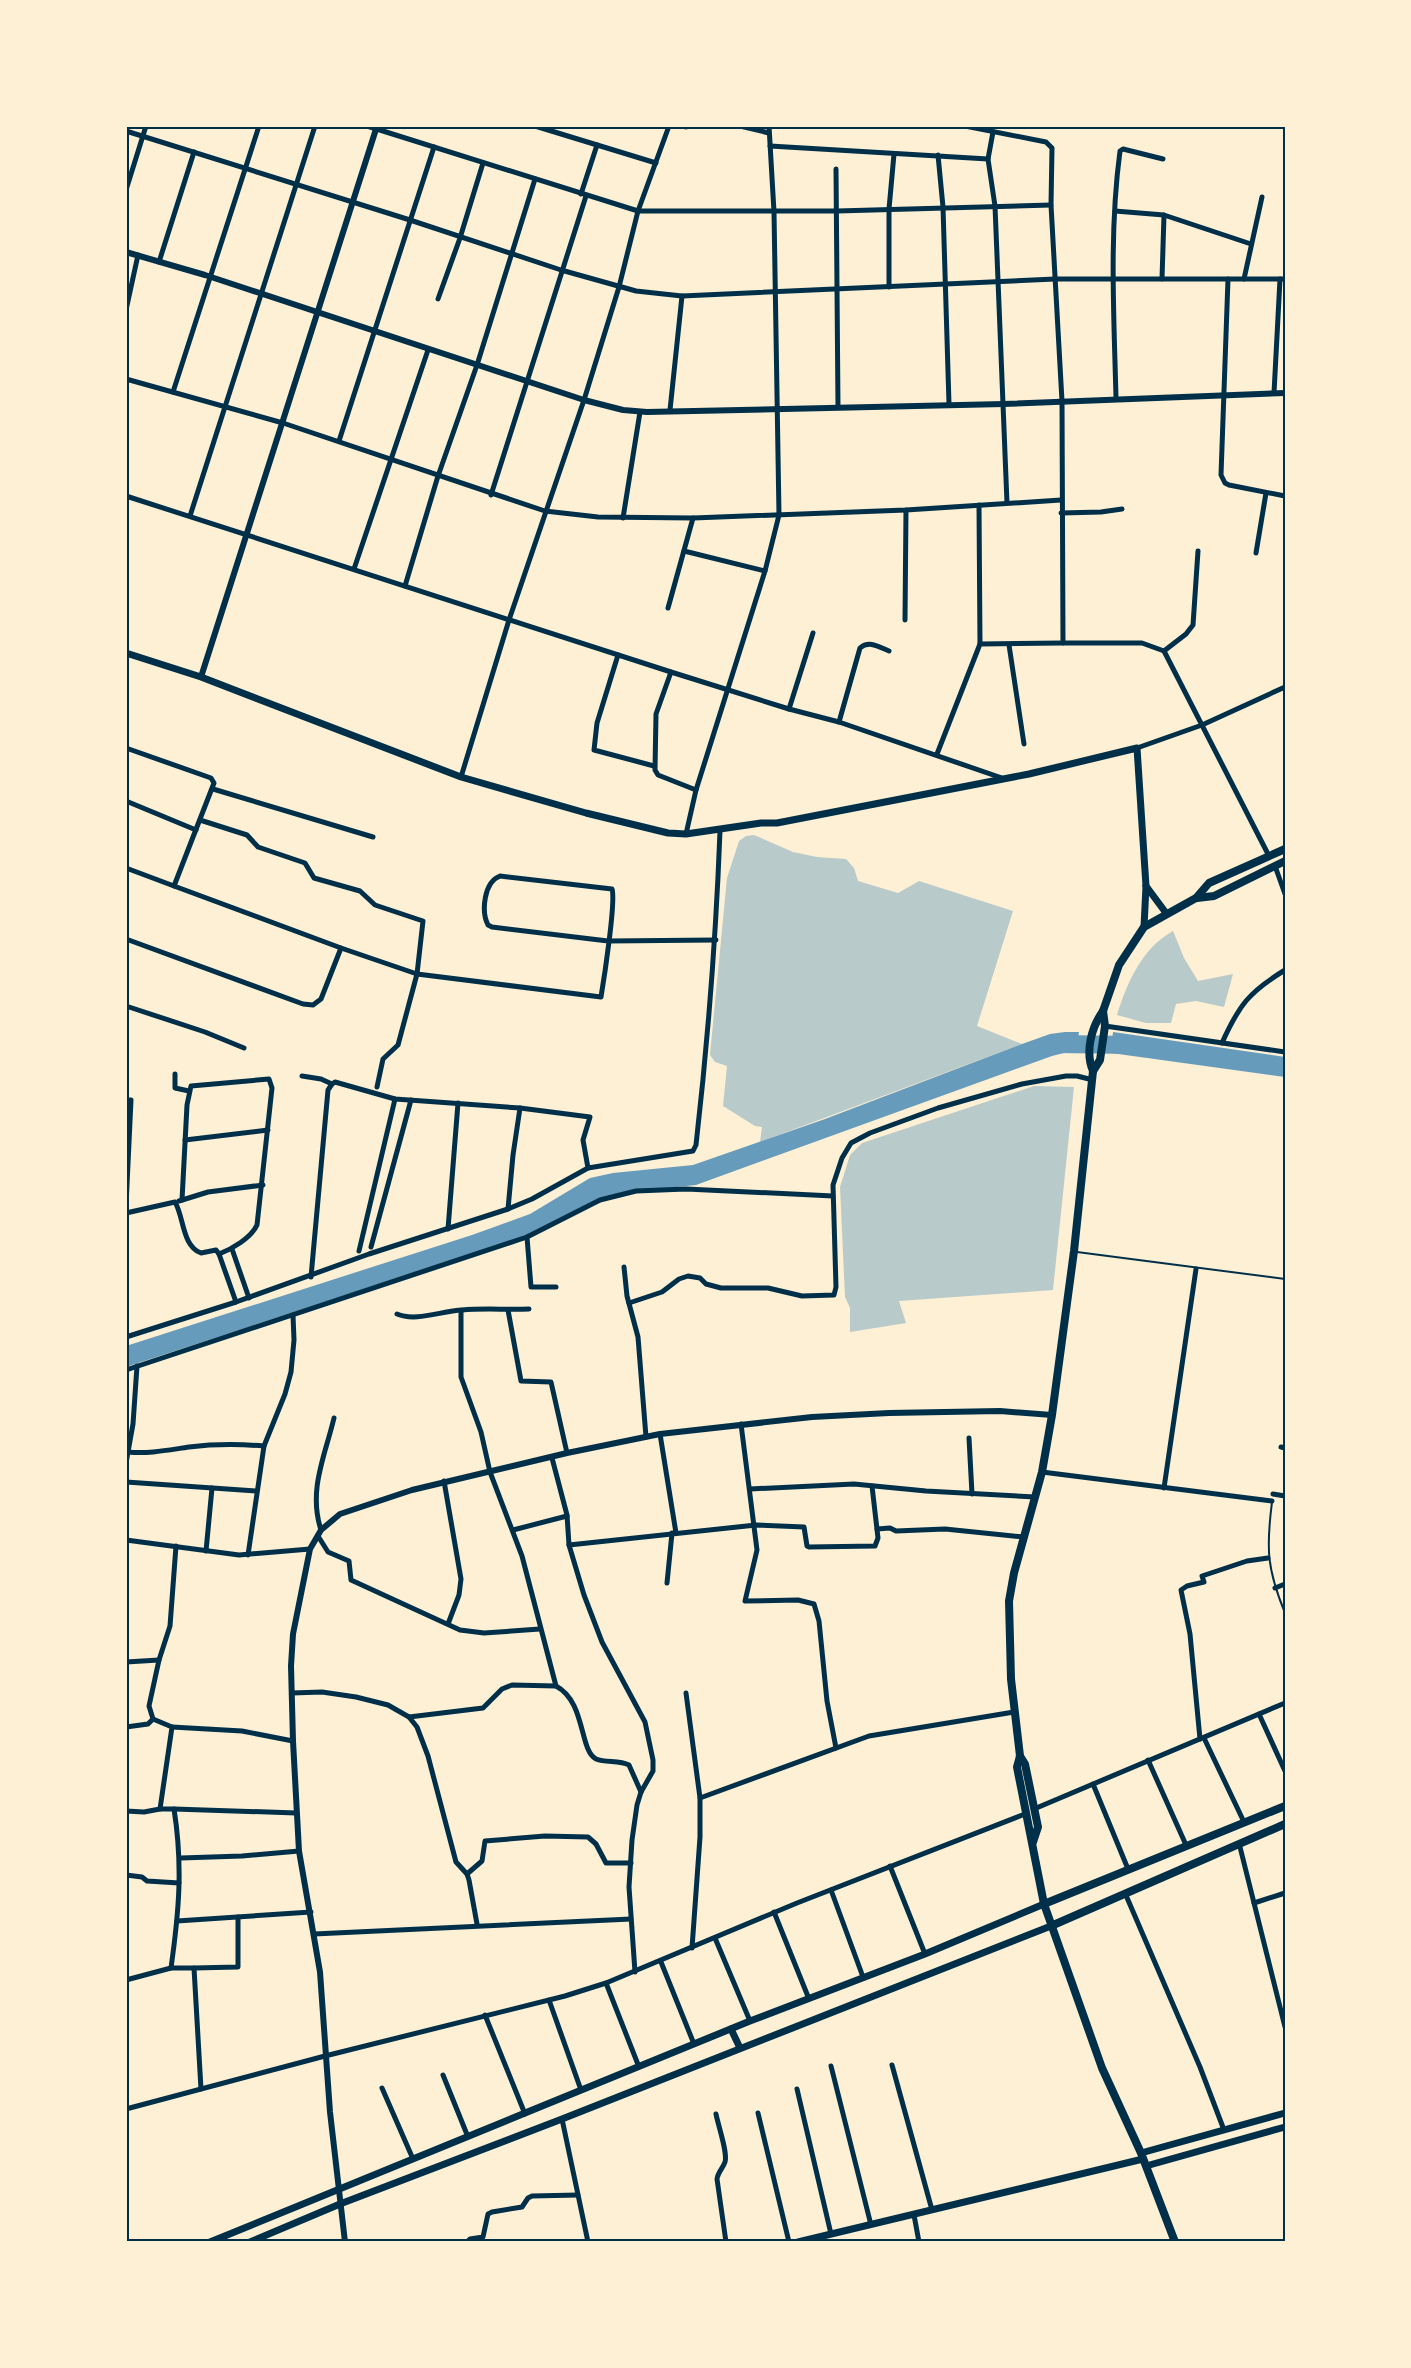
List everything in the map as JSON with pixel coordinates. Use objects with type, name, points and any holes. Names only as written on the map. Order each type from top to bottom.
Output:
[{"type":"highway","points":[[1093,1075],[1088,1060],[1094,1024],[1103,1011],[1119,965],[1144,927],[1196,898],[1209,884],[1285,849]]},
{"type":"highway","points":[[1196,898],[1214,896],[1285,861]]},
{"type":"highway","points":[[1103,1011],[1105,1026],[1100,1060],[1093,1075],[1074,1251],[1052,1415],[1042,1472],[1024,1537],[1010,1601],[1009,1649],[1020,1756],[1017,1767],[1044,1904],[1102,2068],[1143,2160],[1174,2242]]},
{"type":"highway","points":[[1020,1756],[1025,1764],[1038,1827],[1033,1842]]},
{"type":"highway","points":[[1044,1904],[1285,1806]]},
{"type":"highway","points":[[1051,1926],[1285,1824]]},
{"type":"main road","points":[[126,653],[201,677],[461,777],[586,813],[668,833],[720,831],[761,823],[777,823],[1004,779],[1137,748],[1146,886],[1144,927]]},
{"type":"main road","points":[[1146,886],[1167,913]]},
{"type":"main road","points":[[210,2242],[750,2021],[925,1954],[1044,1904]]},
{"type":"main road","points":[[250,2242],[340,2204],[1051,1926]]},
{"type":"main road","points":[[731,2029],[740,2048]]},
{"type":"main road","points":[[1143,2160],[1224,2130],[1285,2113]]},
{"type":"main road","points":[[798,2242],[1285,2127]]},
{"type":"street","points":[[126,190],[146,126]]},
{"type":"street","points":[[173,392],[259,126]]},
{"type":"street","points":[[190,516],[315,126]]},
{"type":"street","points":[[367,126],[638,211],[774,212],[1051,205]]},
{"type":"street","points":[[535,126],[656,163]]},
{"type":"street","points":[[461,777],[509,620],[584,400],[619,287],[638,211],[669,126]]},
{"type":"street","points":[[686,834],[696,790],[765,571],[780,515],[774,212],[769,129],[740,126]]},
{"type":"street","points":[[965,126],[1046,142],[1052,148],[1051,205],[1062,401],[1063,643]]},
{"type":"street","points":[[201,677],[354,203],[376,127]]},
{"type":"street","points":[[126,131],[561,270],[636,291],[682,296],[1055,279],[1283,279],[1274,393]]},
{"type":"street","points":[[993,132],[988,159],[995,207],[1007,503]]},
{"type":"street","points":[[491,495],[597,145]]},
{"type":"street","points":[[770,146],[988,159]]},
{"type":"street","points":[[339,441],[434,147]]},
{"type":"street","points":[[1116,398],[1113,278],[1115,211],[1122,150],[1163,159]]},
{"type":"street","points":[[159,262],[194,152]]},
{"type":"street","points":[[889,287],[889,209],[894,154]]},
{"type":"street","points":[[938,155],[943,207],[949,404]]},
{"type":"street","points":[[438,299],[483,163]]},
{"type":"street","points":[[836,169],[838,407]]},
{"type":"street","points":[[405,586],[438,476],[477,365],[535,179]]},
{"type":"street","points":[[1244,279],[1262,196]]},
{"type":"street","points":[[1115,211],[1164,214],[1251,244]]},
{"type":"street","points":[[1162,279],[1164,214]]},
{"type":"street","points":[[126,252],[210,277],[584,400],[640,412],[1004,404],[1285,393]]},
{"type":"street","points":[[126,310],[138,255]]},
{"type":"street","points":[[1228,279],[1223,480],[1229,485],[1285,496]]},
{"type":"street","points":[[670,410],[682,296]]},
{"type":"street","points":[[354,569],[428,350]]},
{"type":"street","points":[[126,379],[283,423],[491,495],[545,511],[623,518],[693,518],[906,510],[1061,500]]},
{"type":"street","points":[[623,518],[640,412]]},
{"type":"street","points":[[1256,553],[1266,492]]},
{"type":"street","points":[[126,496],[671,672],[838,722],[937,754],[1004,779]]},
{"type":"street","points":[[937,754],[980,644],[979,505]]},
{"type":"street","points":[[1061,513],[1101,512],[1122,508]]},
{"type":"street","points":[[905,620],[906,510]]},
{"type":"street","points":[[668,609],[693,518]]},
{"type":"street","points":[[684,551],[765,571]]},
{"type":"street","points":[[1164,651],[1186,634],[1193,625],[1198,551]]},
{"type":"street","points":[[789,709],[813,633]]},
{"type":"street","points":[[980,644],[1142,643],[1164,651],[1269,856]]},
{"type":"street","points":[[838,722],[860,648],[864,644],[871,644],[889,651]]},
{"type":"street","points":[[1009,645],[1024,744]]},
{"type":"street","points":[[618,655],[597,723],[594,750],[654,766]]},
{"type":"street","points":[[671,672],[656,714],[654,766],[658,776],[696,790]]},
{"type":"street","points":[[1137,748],[1202,725],[1285,687]]},
{"type":"street","points":[[126,748],[213,780],[213,789],[174,886]]},
{"type":"street","points":[[213,789],[372,837]]},
{"type":"street","points":[[126,801],[196,830]]},
{"type":"street","points":[[200,820],[247,835],[258,847],[305,863],[314,878],[360,891],[375,905],[421,919],[424,927],[417,974],[398,1045],[383,1059],[377,1087]]},
{"type":"street","points":[[126,1336],[249,1298],[356,1259],[508,1209],[532,1199],[588,1168],[689,1153],[695,1149],[716,940],[720,831]]},
{"type":"street","points":[[1275,866],[1285,894]]},
{"type":"street","points":[[126,868],[417,974],[601,997],[608,941],[614,898],[613,891],[610,888],[500,876],[492,879],[489,885],[486,918],[488,925],[492,927],[608,941],[716,940]]},
{"type":"street","points":[[126,939],[303,1004],[313,1005],[321,999],[341,948]]},
{"type":"street","points":[[1222,1043],[1235,1014],[1246,1000],[1256,989],[1285,970]]},
{"type":"street","points":[[126,1005],[244,1047]]},
{"type":"street","points":[[1105,1026],[1285,1052]]},
{"type":"street","points":[[175,1074],[175,1088],[189,1091]]},
{"type":"street","points":[[629,1303],[662,1292],[679,1278],[688,1276],[700,1278],[706,1284],[721,1288],[768,1288],[802,1296],[834,1294],[836,1287],[832,1196],[836,1175],[851,1143],[870,1132],[938,1108],[1030,1082],[1066,1076],[1093,1075]]},
{"type":"street","points":[[302,1076],[321,1079],[332,1084],[339,1082],[395,1099],[520,1108],[590,1116],[583,1140],[588,1168]]},
{"type":"street","points":[[182,1200],[189,1091],[195,1085],[269,1079],[272,1088],[257,1225],[254,1232],[232,1249],[219,1254]]},
{"type":"street","points":[[311,1277],[328,1096],[332,1084]]},
{"type":"street","points":[[359,1251],[395,1099]]},
{"type":"street","points":[[126,1206],[129,1100]]},
{"type":"street","points":[[371,1247],[411,1100]]},
{"type":"street","points":[[448,1229],[458,1103]]},
{"type":"street","points":[[508,1209],[520,1108]]},
{"type":"street","points":[[185,1140],[268,1130]]},
{"type":"street","points":[[126,1213],[208,1192],[262,1185]]},
{"type":"street","points":[[126,1370],[527,1237],[600,1200],[636,1191],[686,1190],[832,1196]]},
{"type":"street","points":[[175,1202],[194,1249],[201,1253],[216,1250],[219,1254],[236,1302]]},
{"type":"street","points":[[527,1237],[531,1287],[556,1287]]},
{"type":"street","points":[[232,1249],[249,1298]]},
{"type":"street","points":[[624,1267],[629,1303],[638,1337],[646,1437]]},
{"type":"street","points":[[1164,1488],[1196,1269]]},
{"type":"street","points":[[396,1314],[404,1317],[423,1317],[441,1311],[529,1309]]},
{"type":"street","points":[[461,1310],[461,1377],[481,1432],[490,1472],[513,1530],[532,1592],[556,1686]]},
{"type":"street","points":[[508,1310],[521,1381],[551,1382],[567,1453]]},
{"type":"street","points":[[248,1555],[264,1446],[285,1394],[291,1372],[294,1340],[293,1315]]},
{"type":"street","points":[[126,1463],[133,1424],[137,1366]]},
{"type":"street","points":[[345,2242],[325,2056],[321,1985],[311,1912],[299,1851],[292,1741],[293,1634],[309,1549],[319,1533],[340,1514],[444,1481],[660,1434],[812,1417],[962,1411],[1020,1411],[1052,1415]]},
{"type":"street","points":[[334,1418],[315,1495],[316,1513],[319,1533],[328,1552],[349,1561],[351,1580],[460,1629],[484,1633],[540,1629]]},
{"type":"street","points":[[741,1424],[756,1525],[757,1556],[745,1601],[805,1600],[814,1604],[819,1621],[827,1701],[836,1748]]},
{"type":"street","points":[[660,1434],[674,1533],[667,1583]]},
{"type":"street","points":[[969,1438],[972,1494]]},
{"type":"street","points":[[128,1452],[146,1454],[189,1447],[236,1444],[264,1446]]},
{"type":"street","points":[[552,1458],[567,1516],[569,1545],[596,1628],[646,1726],[653,1766],[641,1792],[634,1818],[631,1919],[635,1972]]},
{"type":"street","points":[[1042,1472],[1272,1501]]},
{"type":"street","points":[[444,1481],[461,1579],[459,1595],[448,1624]]},
{"type":"street","points":[[126,1482],[257,1491]]},
{"type":"street","points":[[750,1489],[854,1484],[1035,1497]]},
{"type":"street","points":[[569,1545],[756,1525],[804,1527],[807,1546],[875,1546],[878,1542],[872,1486]]},
{"type":"street","points":[[206,1551],[212,1488]]},
{"type":"street","points":[[1273,1494],[1285,1496]]},
{"type":"street","points":[[513,1530],[567,1516]]},
{"type":"street","points":[[877,1529],[890,1528],[896,1531],[945,1529],[1024,1537]]},
{"type":"street","points":[[126,1540],[224,1554],[248,1555],[309,1549]]},
{"type":"street","points":[[153,1719],[149,1706],[173,1609],[176,1546]]},
{"type":"street","points":[[1244,1822],[1202,1738],[1190,1634],[1181,1590],[1187,1586],[1204,1582],[1202,1576],[1268,1558]]},
{"type":"street","points":[[1275,1588],[1285,1584]]},
{"type":"street","points":[[126,1662],[159,1660]]},
{"type":"street","points":[[409,1717],[483,1708],[502,1689],[512,1684],[556,1686],[578,1711],[591,1753],[598,1759],[629,1765],[641,1792]]},
{"type":"street","points":[[292,1694],[322,1692],[356,1697],[388,1705],[409,1717],[417,1727],[428,1756],[456,1862],[467,1874],[477,1924]]},
{"type":"street","points":[[686,1693],[700,1798],[700,1852],[692,1948]]},
{"type":"street","points":[[1034,1809],[1285,1703]]},
{"type":"street","points":[[700,1798],[854,1740],[887,1732],[1014,1712]]},
{"type":"street","points":[[1259,1714],[1285,1771]]},
{"type":"street","points":[[153,1719],[172,1726],[242,1731],[292,1741]]},
{"type":"street","points":[[126,1727],[148,1724],[153,1719]]},
{"type":"street","points":[[160,1809],[172,1726]]},
{"type":"street","points":[[1148,1760],[1186,1845]]},
{"type":"street","points":[[1093,1784],[1128,1869]]},
{"type":"street","points":[[126,1811],[174,1809],[296,1813]]},
{"type":"street","points":[[171,1968],[181,1858],[174,1809]]},
{"type":"street","points":[[126,2109],[549,2000],[606,1983],[661,1962],[774,1912],[1025,1814]]},
{"type":"street","points":[[467,1874],[482,1861],[485,1841],[519,1837],[588,1837],[596,1844],[606,1863],[631,1863]]},
{"type":"street","points":[[1239,1843],[1285,2027]]},
{"type":"street","points":[[181,1858],[299,1851]]},
{"type":"street","points":[[890,1866],[925,1954]]},
{"type":"street","points":[[126,1875],[142,1877],[147,1881],[179,1883]]},
{"type":"street","points":[[831,1890],[863,1977]]},
{"type":"street","points":[[1125,1893],[1200,2067],[1224,2130]]},
{"type":"street","points":[[1254,1903],[1285,1893]]},
{"type":"street","points":[[177,1921],[311,1912]]},
{"type":"street","points":[[774,1912],[809,1999]]},
{"type":"street","points":[[126,1980],[171,1968],[238,1967],[238,1917]]},
{"type":"street","points":[[314,1934],[477,1924],[631,1919]]},
{"type":"street","points":[[715,1938],[750,2021]]},
{"type":"street","points":[[661,1962],[694,2044]]},
{"type":"street","points":[[194,1968],[201,2089]]},
{"type":"street","points":[[606,1983],[639,2067]]},
{"type":"street","points":[[549,2000],[581,2090]]},
{"type":"street","points":[[485,2015],[525,2114]]},
{"type":"street","points":[[892,2065],[932,2210]]},
{"type":"street","points":[[831,2066],[871,2225]]},
{"type":"street","points":[[443,2075],[468,2137]]},
{"type":"street","points":[[382,2088],[413,2159]]},
{"type":"street","points":[[797,2090],[831,2234]]},
{"type":"street","points":[[758,2113],[789,2242]]},
{"type":"street","points":[[716,2114],[725,2154],[725,2161],[718,2172],[717,2180],[726,2242]]},
{"type":"street","points":[[562,2119],[588,2242]]},
{"type":"street","points":[[466,2242],[483,2237],[488,2214],[492,2212],[522,2207],[526,2199],[532,2196],[578,2195]]},
{"type":"street","points":[[914,2215],[919,2242]]},
{"type":"lane","points":[[1074,1251],[1285,1279]]},
{"type":"lane","points":[[1272,1501],[1268,1558],[1275,1588],[1285,1613]]},
{"type":"shaded area","points":[[754,835],[793,852],[817,857],[846,859],[854,868],[858,881],[898,893],[919,881],[1013,911],[977,1026],[1022,1044],[760,1142],[762,1127],[755,1126],[723,1106],[727,1066],[715,1062],[710,1055],[727,878],[739,841],[746,836]]},
{"type":"shaded area","points":[[1173,931],[1184,958],[1198,981],[1233,974],[1224,1007],[1196,1001],[1176,1004],[1171,1023],[1146,1023],[1117,1015],[1137,967],[1162,938]]},
{"type":"shaded area","points":[[1034,1086],[1074,1087],[1053,1290],[899,1301],[906,1323],[850,1332],[850,1308],[845,1297],[840,1187],[850,1155],[862,1143]]},
{"type":"water","points":[[1079,1032],[1076,1050],[1052,1056],[696,1185],[620,1193],[529,1235],[126,1367],[126,1346],[472,1235],[530,1214],[590,1178],[613,1173],[693,1165],[825,1119],[1022,1044],[1050,1034]]},
{"type":"water","points":[[1113,1032],[1285,1057],[1285,1077],[1111,1053]]},
{"type":"waterway","points":[[1055,1044],[1135,1045]]}]
